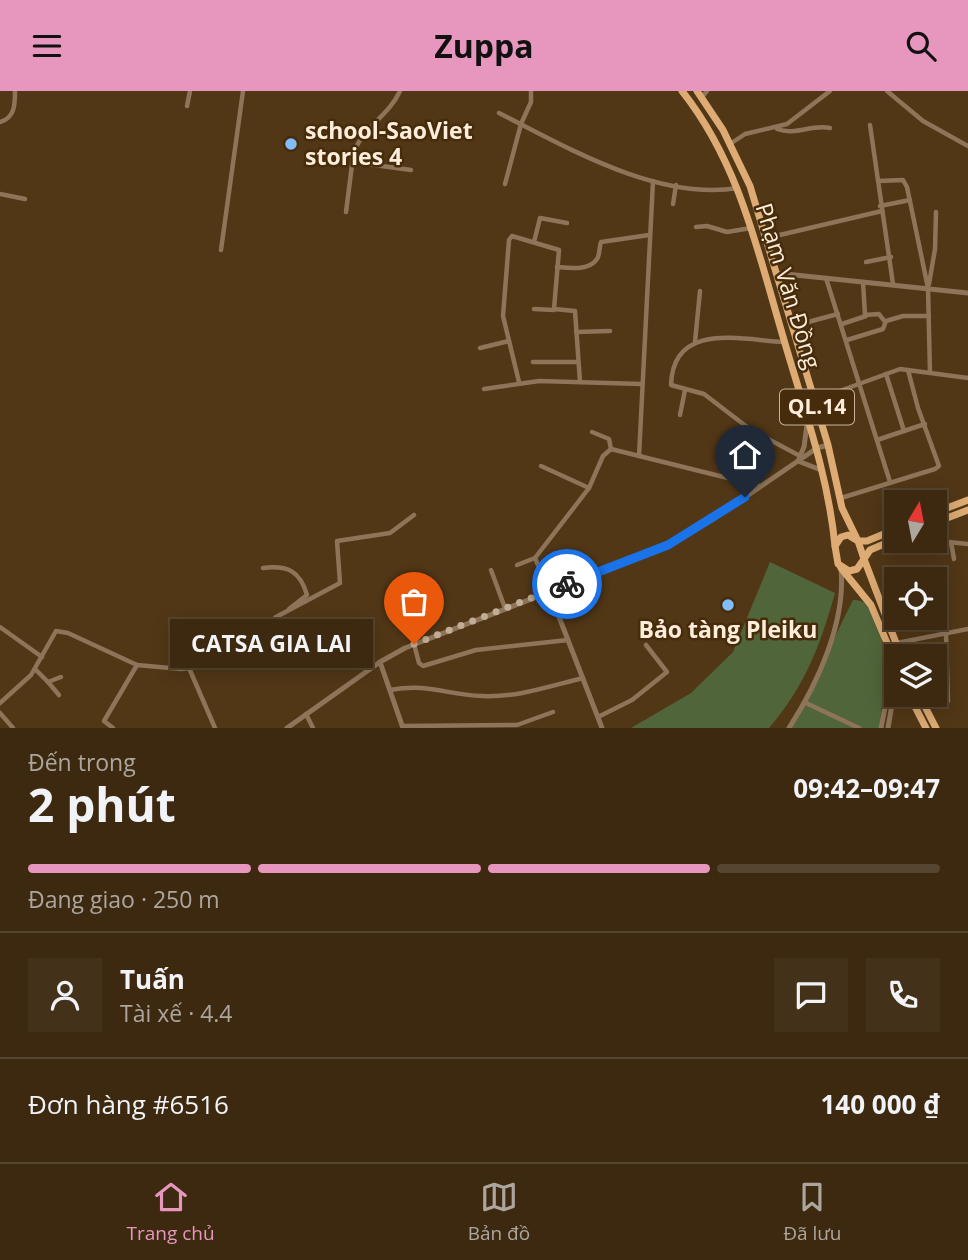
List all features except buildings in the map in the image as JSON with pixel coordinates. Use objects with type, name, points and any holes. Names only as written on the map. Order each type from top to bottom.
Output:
[{"type":"main road","name":"Phạm Văn Đồng","points":[[682,91],[712,135],[739,188],[824,472],[835,546]]},
{"type":"main road","name":"Phạm Văn Đồng","points":[[702,93],[750,186],[828,445],[840,498],[858,541]]},
{"type":"main road","points":[[765,276],[776,273]]},
{"type":"main road","points":[[947,508],[968,500]]},
{"type":"main road","points":[[947,518],[968,510]]},
{"type":"main road","points":[[884,534],[867,541],[858,541],[845,535],[835,546],[841,568],[866,596],[893,644]]},
{"type":"main road","points":[[858,541],[894,644]]},
{"type":"main road","points":[[841,568],[853,571],[870,550],[884,544]]},
{"type":"main road","points":[[915,707],[926,728]]},
{"type":"main road","points":[[925,707],[936,728]]},
{"type":"street","points":[[0,122],[7,120],[13,112],[15,91]]},
{"type":"street","points":[[187,106],[190,91]]},
{"type":"street","points":[[221,250],[243,91]]},
{"type":"street","points":[[346,212],[353,156],[360,141],[396,100],[400,91]]},
{"type":"street","points":[[505,184],[521,124],[531,102],[531,91]]},
{"type":"street","points":[[730,143],[745,134],[776,128],[791,121],[830,91]]},
{"type":"street","points":[[887,91],[923,121],[968,146]]},
{"type":"street","points":[[499,113],[597,162],[653,181],[710,190],[739,188]]},
{"type":"street","points":[[870,125],[893,284]]},
{"type":"street","points":[[776,128],[792,132],[830,128]]},
{"type":"street","points":[[353,156],[367,164],[411,170]]},
{"type":"street","points":[[878,181],[903,180],[910,200],[928,288],[930,373]]},
{"type":"street","points":[[639,456],[653,181]]},
{"type":"street","points":[[673,204],[676,184]]},
{"type":"street","points":[[0,194],[25,199]]},
{"type":"street","points":[[766,239],[910,200]]},
{"type":"street","points":[[928,288],[935,249],[936,212]]},
{"type":"street","points":[[534,241],[540,218],[567,223]]},
{"type":"street","points":[[696,227],[707,226],[727,232],[751,228]]},
{"type":"street","points":[[557,267],[575,268],[592,264],[598,258],[603,241],[649,235]]},
{"type":"street","points":[[519,382],[503,316],[509,239],[512,236],[558,248],[555,310]]},
{"type":"street","points":[[866,262],[891,257]]},
{"type":"street","points":[[776,273],[968,293]]},
{"type":"street","points":[[825,277],[890,482]]},
{"type":"street","points":[[863,281],[866,316]]},
{"type":"street","points":[[695,342],[700,291]]},
{"type":"street","points":[[534,309],[575,311],[580,382]]},
{"type":"street","points":[[793,326],[838,314]]},
{"type":"street","points":[[842,324],[879,314],[885,322]]},
{"type":"street","points":[[885,322],[902,316],[929,316]]},
{"type":"street","points":[[847,340],[883,329],[885,322]]},
{"type":"street","points":[[576,332],[610,331]]},
{"type":"street","points":[[784,342],[743,338],[695,342],[680,352],[672,371],[671,385],[704,394],[751,430],[824,472]]},
{"type":"street","points":[[480,348],[509,341]]},
{"type":"street","points":[[533,362],[578,362]]},
{"type":"street","points":[[815,400],[900,369],[968,378]]},
{"type":"street","points":[[840,498],[938,468],[939,462],[908,370]]},
{"type":"street","points":[[886,374],[904,431]]},
{"type":"street","points":[[484,389],[519,382],[641,384]]},
{"type":"street","points":[[680,415],[685,390]]},
{"type":"street","points":[[801,458],[807,414]]},
{"type":"street","points":[[877,440],[925,425]]},
{"type":"street","points":[[517,565],[535,558],[589,488],[603,456],[611,449],[612,442],[609,439],[592,432]]},
{"type":"street","points":[[801,458],[813,434]]},
{"type":"street","points":[[287,728],[380,662],[414,644],[668,545],[761,487],[817,448],[828,445]]},
{"type":"street","points":[[611,449],[761,487]]},
{"type":"street","points":[[541,466],[589,488]]},
{"type":"street","points":[[282,614],[340,583],[337,541],[390,533],[414,515]]},
{"type":"street","points":[[951,543],[954,559]]},
{"type":"street","points":[[947,544],[968,544]]},
{"type":"street","points":[[535,558],[602,728]]},
{"type":"street","points":[[0,703],[35,669],[52,633],[61,631],[137,665],[190,668],[221,662],[307,596],[303,581],[291,569],[263,568]]},
{"type":"street","points":[[789,728],[806,703],[833,629],[842,584],[841,568]]},
{"type":"street","points":[[491,570],[505,608]]},
{"type":"street","points":[[0,627],[42,657]]},
{"type":"street","points":[[914,644],[968,629]]},
{"type":"street","points":[[946,633],[948,701]]},
{"type":"street","points":[[289,654],[313,637]]},
{"type":"street","points":[[414,644],[419,663],[424,666],[476,650],[568,640]]},
{"type":"street","points":[[598,717],[632,700],[667,672],[646,645]]},
{"type":"street","points":[[380,662],[403,727],[517,725],[553,712]]},
{"type":"street","points":[[113,728],[105,723],[106,716],[137,665]]},
{"type":"street","points":[[190,668],[215,728]]},
{"type":"street","points":[[35,669],[59,695]]},
{"type":"street","points":[[48,682],[61,677]]},
{"type":"street","points":[[390,691],[432,687],[478,696],[499,696],[583,678]]},
{"type":"street","points":[[806,703],[859,728]]},
{"type":"street","points":[[881,728],[885,707]]},
{"type":"street","points":[[888,728],[892,707]]},
{"type":"street","points":[[0,713],[13,728]]},
{"type":"street","points":[[306,714],[313,728]]},
{"type":"green space","points":[[770,562],[835,593],[810,665],[792,697],[769,728],[631,728],[691,693],[733,652]]},
{"type":"green space","points":[[853,600],[866,604],[875,615],[881,633],[884,676],[879,728],[789,728],[807,697]]},
{"type":"way so far","points":[[414,644],[567,584]]},
{"type":"place","name":"school-SaoViet stories 4","points":[[291,144]]},
{"type":"place","name":"Bảo tàng Pleiku","points":[[728,605]]},
{"type":"place","name":"CATSA GIA LAI","points":[[414,644]]},
{"type":"route","points":[[567,584],[668,545],[690,534],[745,497]]}]
